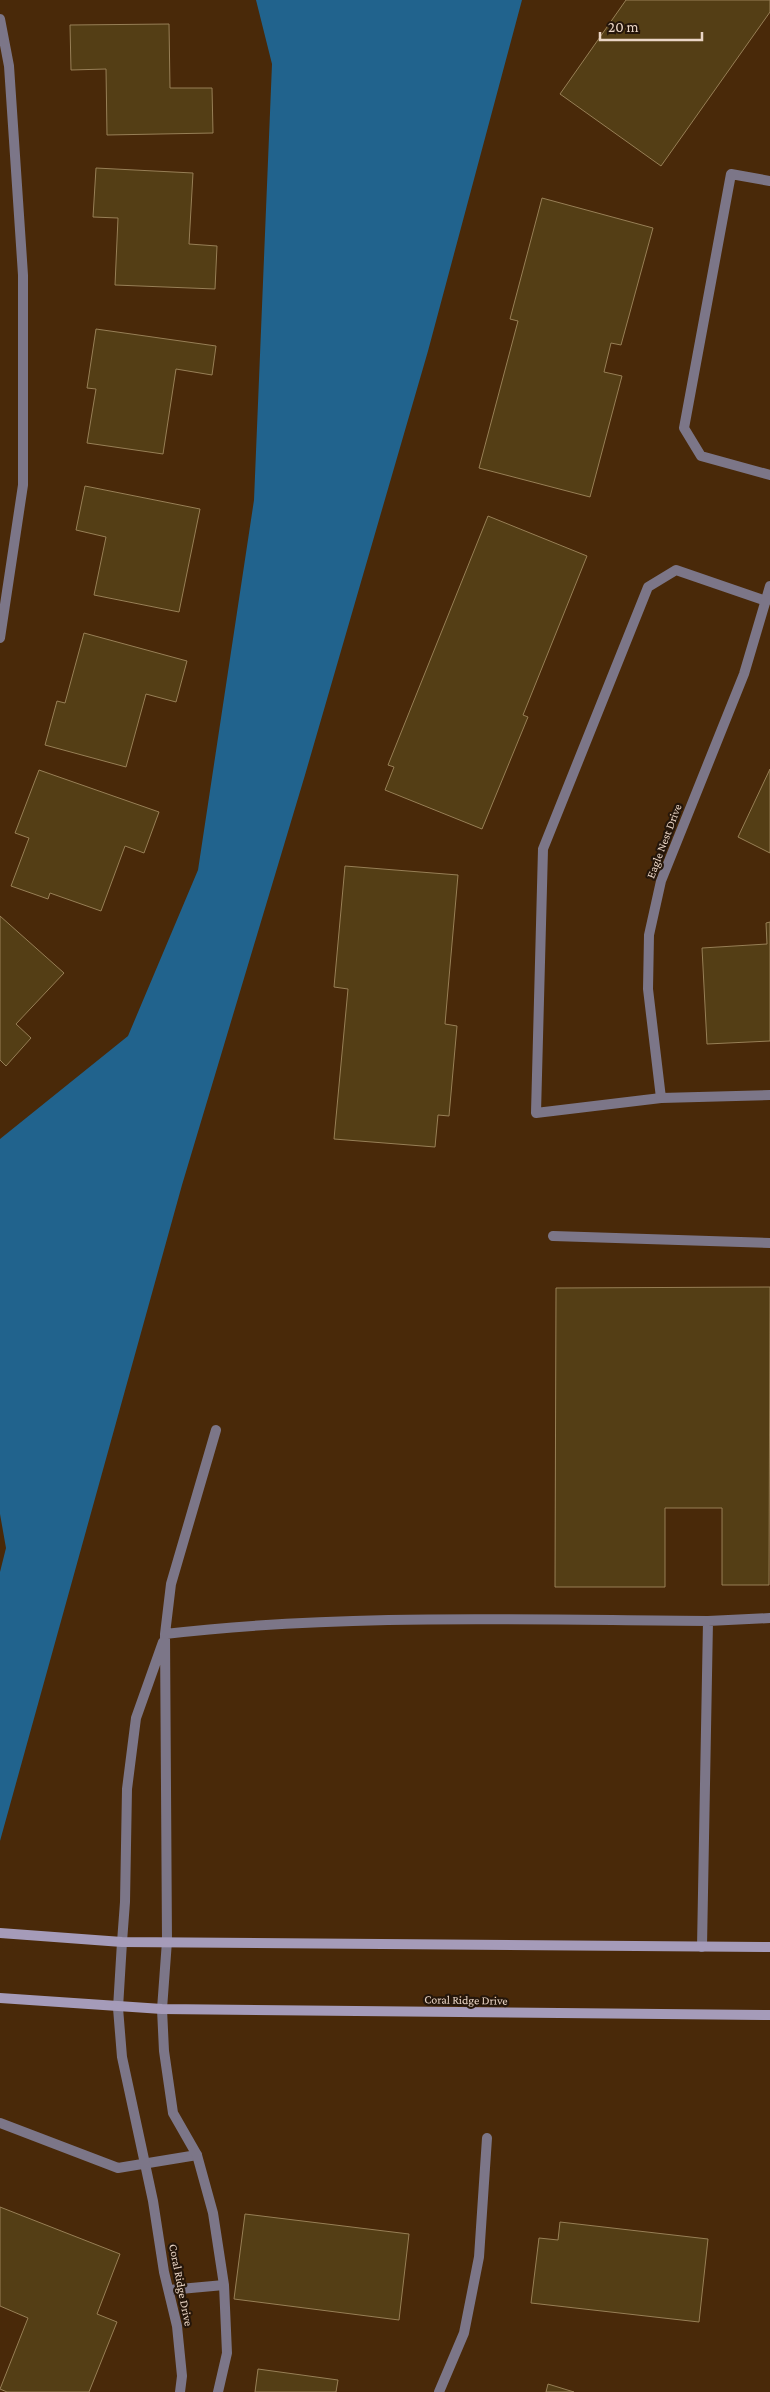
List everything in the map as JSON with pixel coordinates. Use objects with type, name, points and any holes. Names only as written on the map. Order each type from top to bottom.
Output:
[{"type":"main road","points":[[0,1933],[122,1942],[770,1947]]},
{"type":"main road","name":"Coral Ridge Drive","points":[[0,1998],[118,2008],[162,2009],[770,2015]]},
{"type":"street","points":[[0,19],[9,66],[23,275],[23,485],[0,638]]},
{"type":"street","points":[[770,181],[731,174],[684,428],[702,456],[770,475]]},
{"type":"street","points":[[766,601],[676,570],[648,587],[543,849],[536,1113],[661,1098],[770,1095]]},
{"type":"street","name":"Eagle Nest Drive","points":[[661,1098],[648,989],[649,935],[660,880],[744,674],[770,586]]},
{"type":"street","points":[[554,1236],[770,1244]]},
{"type":"street","points":[[216,1430],[171,1584],[165,1634],[167,1941],[162,2009],[164,2051],[173,2113],[196,2155],[213,2213],[224,2285],[227,2354],[218,2392]]},
{"type":"street","points":[[165,1634],[239,1625],[332,1621],[708,1621],[770,1618]]},
{"type":"street","points":[[702,1947],[708,1621]]},
{"type":"street","name":"Coral Ridge Drive","points":[[165,1634],[136,1718],[127,1789],[125,1902],[118,2008],[125,2078],[145,2163],[177,2326],[182,2376],[180,2392]]},
{"type":"street","points":[[0,2123],[118,2168],[196,2155]]},
{"type":"street","points":[[439,2392],[464,2333],[479,2257],[487,2138]]},
{"type":"street","points":[[169,2290],[224,2285]]},
{"type":"water","points":[[256,0],[522,0],[428,351],[305,775],[182,1185],[0,1841],[0,1572],[6,1548],[0,1514],[0,1139],[128,1036],[198,870],[254,500],[272,64]]},
{"type":"building","points":[[626,0],[770,0],[770,12],[661,166],[560,94]]},
{"type":"building","points":[[169,24],[170,88],[212,88],[213,133],[107,135],[106,69],[71,70],[70,25]]},
{"type":"building","points":[[96,168],[193,173],[189,244],[217,246],[215,289],[115,285],[118,218],[93,217]]},
{"type":"building","points":[[542,198],[653,228],[621,345],[611,343],[604,372],[622,376],[590,497],[479,468],[518,321],[510,319]]},
{"type":"building","points":[[96,329],[216,346],[212,375],[176,369],[163,454],[87,443],[96,389],[87,388]]},
{"type":"building","points":[[85,486],[200,509],[179,612],[94,595],[106,537],[76,530]]},
{"type":"building","points":[[488,516],[587,556],[523,715],[528,717],[482,829],[385,790],[394,767],[388,765]]},
{"type":"building","points":[[84,633],[187,661],[176,702],[146,694],[126,767],[45,745],[57,701],[65,703]]},
{"type":"building","points":[[770,769],[770,853],[738,837]]},
{"type":"building","points":[[39,770],[159,812],[144,853],[125,846],[101,911],[50,893],[48,899],[11,886],[29,838],[15,833]]},
{"type":"building","points":[[345,866],[458,875],[445,1024],[457,1026],[449,1116],[438,1115],[435,1147],[334,1139],[348,989],[334,987]]},
{"type":"building","points":[[0,916],[64,973],[16,1024],[31,1038],[6,1066],[0,1060]]},
{"type":"building","points":[[770,922],[770,1041],[707,1044],[702,948],[767,944],[766,923]]},
{"type":"building","points":[[770,1287],[769,1585],[722,1585],[722,1508],[665,1508],[665,1587],[555,1587],[556,1288]]},
{"type":"building","points":[[0,2207],[120,2254],[97,2314],[117,2322],[89,2392],[7,2392],[0,2389],[28,2318],[0,2306]]},
{"type":"building","points":[[245,2214],[409,2234],[399,2320],[234,2299]]},
{"type":"building","points":[[560,2222],[708,2239],[699,2322],[531,2303],[539,2238],[558,2240]]},
{"type":"building","points":[[258,2369],[338,2380],[336,2392],[255,2392]]},
{"type":"building","points":[[548,2384],[574,2392],[546,2392]]}]
